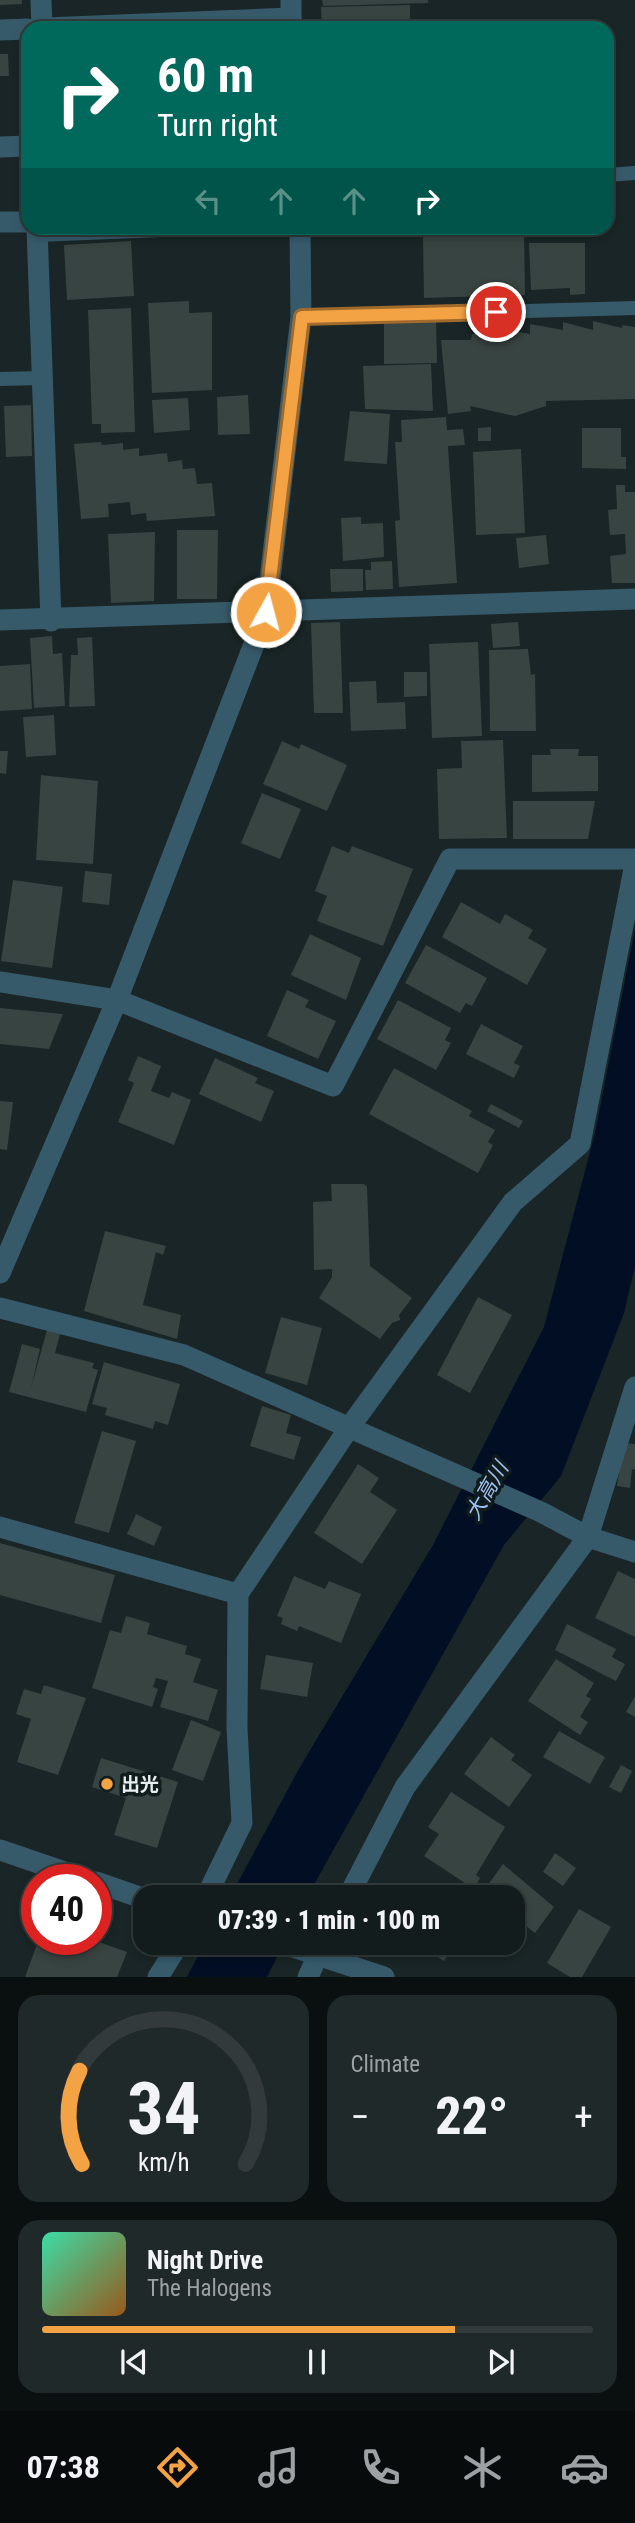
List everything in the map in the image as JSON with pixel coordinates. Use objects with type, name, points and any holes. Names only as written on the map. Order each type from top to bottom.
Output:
[{"type":"street","points":[[41,0],[42,21]]},
{"type":"street","points":[[177,21],[291,15]]},
{"type":"street","points":[[0,30],[21,29]]},
{"type":"street","points":[[0,147],[21,146]]},
{"type":"street","points":[[0,222],[21,226]]},
{"type":"street","points":[[34,235],[51,621]]},
{"type":"street","points":[[0,1273],[117,1000],[266,612],[302,317],[300,235]]},
{"type":"street","points":[[0,620],[51,621],[635,600]]},
{"type":"street","points":[[0,982],[117,1000],[333,1086],[450,859],[635,861],[580,1144],[513,1202],[349,1428],[238,1594],[237,1728],[242,1823],[212,1885]]},
{"type":"street","points":[[0,1308],[184,1355],[541,1512],[588,1538],[635,1552]]},
{"type":"street","points":[[354,1885],[405,1787],[588,1538],[635,1387]]},
{"type":"street","points":[[0,1527],[238,1594]]},
{"type":"street","points":[[0,1850],[41,1864]]},
{"type":"street","points":[[112,1888],[133,1895]]},
{"type":"street","points":[[158,1977],[172,1955]]},
{"type":"street","points":[[308,1977],[318,1955]]},
{"type":"street","points":[[334,1955],[384,1977]]},
{"type":"lane","points":[[614,174],[635,173]]},
{"type":"lane","points":[[302,317],[635,308]]},
{"type":"lane","points":[[0,379],[42,378]]},
{"type":"water","name":"大高川","points":[[635,929],[635,1266],[624,1313],[561,1476],[504,1545],[314,1885],[236,1885],[300,1767],[433,1545],[544,1327],[595,1133]]},
{"type":"water","points":[[199,1955],[278,1955],[267,1977],[187,1977]]},
{"type":"building","points":[[0,0],[22,0],[22,4],[0,5]]},
{"type":"building","points":[[322,0],[428,0],[428,3],[323,6]]},
{"type":"building","points":[[410,5],[410,21],[322,21],[321,7]]},
{"type":"building","points":[[0,54],[8,54],[9,76],[0,76]]},
{"type":"building","points":[[524,235],[525,295],[424,298],[423,236]]},
{"type":"building","points":[[131,241],[134,296],[67,300],[64,245]]},
{"type":"building","points":[[529,243],[585,243],[585,294],[570,295],[570,288],[531,290]]},
{"type":"building","points":[[189,301],[189,313],[212,312],[212,390],[152,393],[148,303]]},
{"type":"building","points":[[131,308],[135,432],[101,433],[101,424],[92,424],[88,310]]},
{"type":"building","points":[[436,319],[437,363],[384,364],[384,320]]},
{"type":"building","points":[[593,321],[622,328],[622,325],[635,327],[635,399],[546,401],[546,406],[515,416],[470,406],[471,411],[448,414],[441,340],[471,340],[472,334],[499,334],[499,328],[530,334],[530,324],[563,330],[563,322],[593,330]]},
{"type":"building","points":[[431,364],[433,411],[365,409],[363,366]]},
{"type":"building","points":[[248,395],[250,434],[218,435],[217,397]]},
{"type":"building","points":[[188,398],[190,430],[154,433],[152,400]]},
{"type":"building","points":[[31,405],[32,456],[6,457],[4,406]]},
{"type":"building","points":[[350,411],[390,414],[387,464],[344,461]]},
{"type":"building","points":[[446,417],[447,430],[463,429],[465,445],[448,446],[457,583],[399,587],[395,521],[400,520],[395,442],[402,442],[401,420]]},
{"type":"building","points":[[491,427],[491,441],[478,441],[478,428]]},
{"type":"building","points":[[582,428],[621,428],[621,457],[626,457],[626,469],[582,468]]},
{"type":"building","points":[[101,442],[102,445],[123,443],[123,450],[139,448],[139,456],[167,453],[168,462],[182,460],[183,469],[195,468],[197,484],[212,483],[215,516],[147,521],[146,513],[131,515],[130,502],[108,504],[109,517],[81,519],[74,444]]},
{"type":"building","points":[[521,449],[525,533],[476,535],[473,452]]},
{"type":"building","points":[[616,485],[625,485],[625,492],[635,492],[635,583],[612,583],[610,556],[626,554],[625,534],[610,535],[608,510],[617,509]]},
{"type":"building","points":[[361,517],[361,524],[383,523],[384,557],[343,561],[341,518]]},
{"type":"building","points":[[177,530],[218,530],[217,599],[177,599]]},
{"type":"building","points":[[155,532],[154,601],[111,603],[108,534]]},
{"type":"building","points":[[546,535],[549,564],[519,568],[516,538]]},
{"type":"building","points":[[392,561],[393,589],[366,590],[365,570],[371,570],[371,562]]},
{"type":"building","points":[[330,569],[363,569],[363,591],[331,592]]},
{"type":"building","points":[[340,622],[343,713],[314,713],[311,623]]},
{"type":"building","points":[[518,622],[520,646],[493,648],[491,624]]},
{"type":"building","points":[[52,636],[53,654],[62,653],[65,706],[34,708],[30,638]]},
{"type":"building","points":[[92,637],[95,706],[69,707],[71,655],[78,655],[77,638]]},
{"type":"building","points":[[478,642],[482,736],[432,738],[429,644]]},
{"type":"building","points":[[528,649],[531,675],[535,674],[536,731],[490,731],[489,650]]},
{"type":"building","points":[[30,664],[32,709],[0,711],[0,666]]},
{"type":"building","points":[[404,672],[427,672],[427,696],[404,697]]},
{"type":"building","points":[[376,681],[377,703],[405,702],[406,729],[351,731],[349,682]]},
{"type":"building","points":[[54,715],[56,755],[26,757],[23,717]]},
{"type":"building","points":[[503,740],[507,838],[439,839],[437,769],[462,768],[461,741]]},
{"type":"building","points":[[282,741],[299,749],[301,744],[347,765],[327,811],[263,784]]},
{"type":"building","points":[[550,749],[579,749],[578,756],[598,756],[598,791],[532,792],[532,755],[551,755]]},
{"type":"building","points":[[0,751],[8,751],[6,774],[0,773]]},
{"type":"building","points":[[41,775],[98,781],[93,864],[36,860]]},
{"type":"building","points":[[262,793],[301,809],[280,859],[241,843]]},
{"type":"building","points":[[513,801],[595,801],[588,839],[513,839]]},
{"type":"building","points":[[332,846],[349,853],[352,846],[413,869],[383,946],[317,921],[327,896],[315,891]]},
{"type":"building","points":[[85,871],[112,874],[109,905],[82,902]]},
{"type":"building","points":[[13,880],[63,887],[52,968],[1,961]]},
{"type":"building","points":[[461,902],[500,924],[505,914],[533,930],[528,938],[547,949],[527,985],[442,937]]},
{"type":"building","points":[[310,934],[361,958],[346,1000],[291,975]]},
{"type":"building","points":[[426,945],[487,978],[472,1006],[466,1003],[460,1013],[405,983]]},
{"type":"building","points":[[287,990],[309,1000],[305,1007],[336,1021],[318,1059],[267,1036]]},
{"type":"building","points":[[398,1000],[451,1028],[445,1040],[451,1043],[436,1070],[377,1039]]},
{"type":"building","points":[[0,1008],[63,1014],[49,1049],[0,1044]]},
{"type":"building","points":[[481,1024],[523,1046],[514,1063],[520,1066],[514,1078],[466,1054]]},
{"type":"building","points":[[138,1056],[161,1066],[151,1091],[169,1098],[172,1092],[191,1100],[174,1145],[118,1122],[134,1083],[128,1080]]},
{"type":"building","points":[[215,1058],[258,1078],[255,1083],[274,1091],[261,1122],[199,1094]]},
{"type":"building","points":[[394,1068],[472,1111],[469,1116],[495,1130],[488,1142],[493,1145],[478,1173],[369,1114]]},
{"type":"building","points":[[0,1101],[13,1102],[7,1150],[0,1149]]},
{"type":"building","points":[[491,1104],[523,1121],[519,1128],[487,1111]]},
{"type":"building","points":[[331,1184],[364,1184],[367,1187],[370,1266],[412,1298],[399,1315],[400,1320],[392,1323],[380,1339],[319,1298],[332,1277],[332,1269],[314,1270],[313,1202],[332,1201]]},
{"type":"building","points":[[105,1231],[166,1246],[163,1255],[156,1252],[143,1305],[181,1315],[177,1339],[84,1311]]},
{"type":"building","points":[[478,1297],[512,1315],[470,1393],[437,1375]]},
{"type":"building","points":[[281,1317],[322,1328],[307,1385],[265,1373]]},
{"type":"building","points":[[47,1330],[60,1334],[55,1353],[94,1363],[92,1368],[98,1370],[86,1412],[9,1392],[22,1344],[40,1349],[31,1388]]},
{"type":"building","points":[[104,1362],[180,1384],[168,1425],[155,1421],[153,1429],[105,1415],[107,1408],[92,1404]]},
{"type":"building","points":[[262,1406],[291,1415],[286,1433],[301,1437],[294,1460],[250,1446]]},
{"type":"building","points":[[102,1431],[136,1441],[109,1533],[74,1523]]},
{"type":"building","points":[[623,1443],[635,1444],[635,1470],[632,1469],[630,1488],[617,1486]]},
{"type":"building","points":[[358,1464],[379,1478],[370,1492],[397,1510],[362,1564],[314,1533]]},
{"type":"building","points":[[136,1514],[162,1527],[154,1546],[127,1534]]},
{"type":"building","points":[[0,1543],[115,1575],[101,1623],[0,1595]]},
{"type":"building","points":[[618,1571],[635,1579],[635,1637],[595,1618]]},
{"type":"building","points":[[294,1576],[325,1589],[329,1581],[361,1594],[341,1643],[299,1626],[297,1631],[281,1624],[283,1618],[277,1616]]},
{"type":"building","points":[[126,1616],[150,1623],[147,1634],[187,1646],[185,1654],[201,1659],[193,1682],[218,1690],[208,1721],[160,1707],[168,1681],[156,1678],[153,1687],[158,1689],[152,1707],[92,1688],[110,1630],[121,1633]]},
{"type":"building","points":[[567,1624],[616,1649],[612,1657],[625,1664],[616,1681],[555,1650]]},
{"type":"building","points":[[266,1655],[313,1663],[307,1697],[260,1689]]},
{"type":"building","points":[[556,1659],[594,1683],[586,1696],[591,1699],[580,1717],[588,1722],[580,1735],[528,1701]]},
{"type":"building","points":[[44,1685],[86,1698],[58,1775],[17,1762],[31,1719],[16,1714],[24,1689],[41,1694]]},
{"type":"building","points":[[635,1696],[635,1717],[626,1712]]},
{"type":"building","points":[[191,1720],[221,1732],[203,1781],[172,1770]]},
{"type":"building","points":[[559,1731],[605,1757],[590,1784],[543,1757]]},
{"type":"building","points":[[491,1737],[515,1755],[511,1760],[532,1775],[509,1807],[464,1774]]},
{"type":"building","points":[[101,1758],[178,1782],[157,1848],[114,1835],[126,1798],[92,1787]]},
{"type":"building","points":[[621,1765],[632,1771],[621,1793],[609,1787]]},
{"type":"building","points":[[451,1792],[505,1827],[476,1875],[480,1878],[476,1885],[468,1885],[424,1856],[439,1834],[428,1827]]},
{"type":"building","points":[[555,1853],[576,1868],[563,1886],[543,1872]]},
{"type":"building","points":[[503,1864],[554,1907],[535,1933],[525,1925],[525,1885],[488,1885]]},
{"type":"building","points":[[579,1909],[611,1927],[582,1977],[570,1977],[547,1963]]},
{"type":"building","points":[[112,1947],[127,1952],[117,1977],[25,1977],[33,1955],[112,1955]]},
{"type":"building","points":[[435,1955],[448,1955],[444,1961]]},
{"type":"place","name":"出光","points":[[107,1784]]},
{"type":"route","points":[[266,612],[302,317],[496,312]]}]
